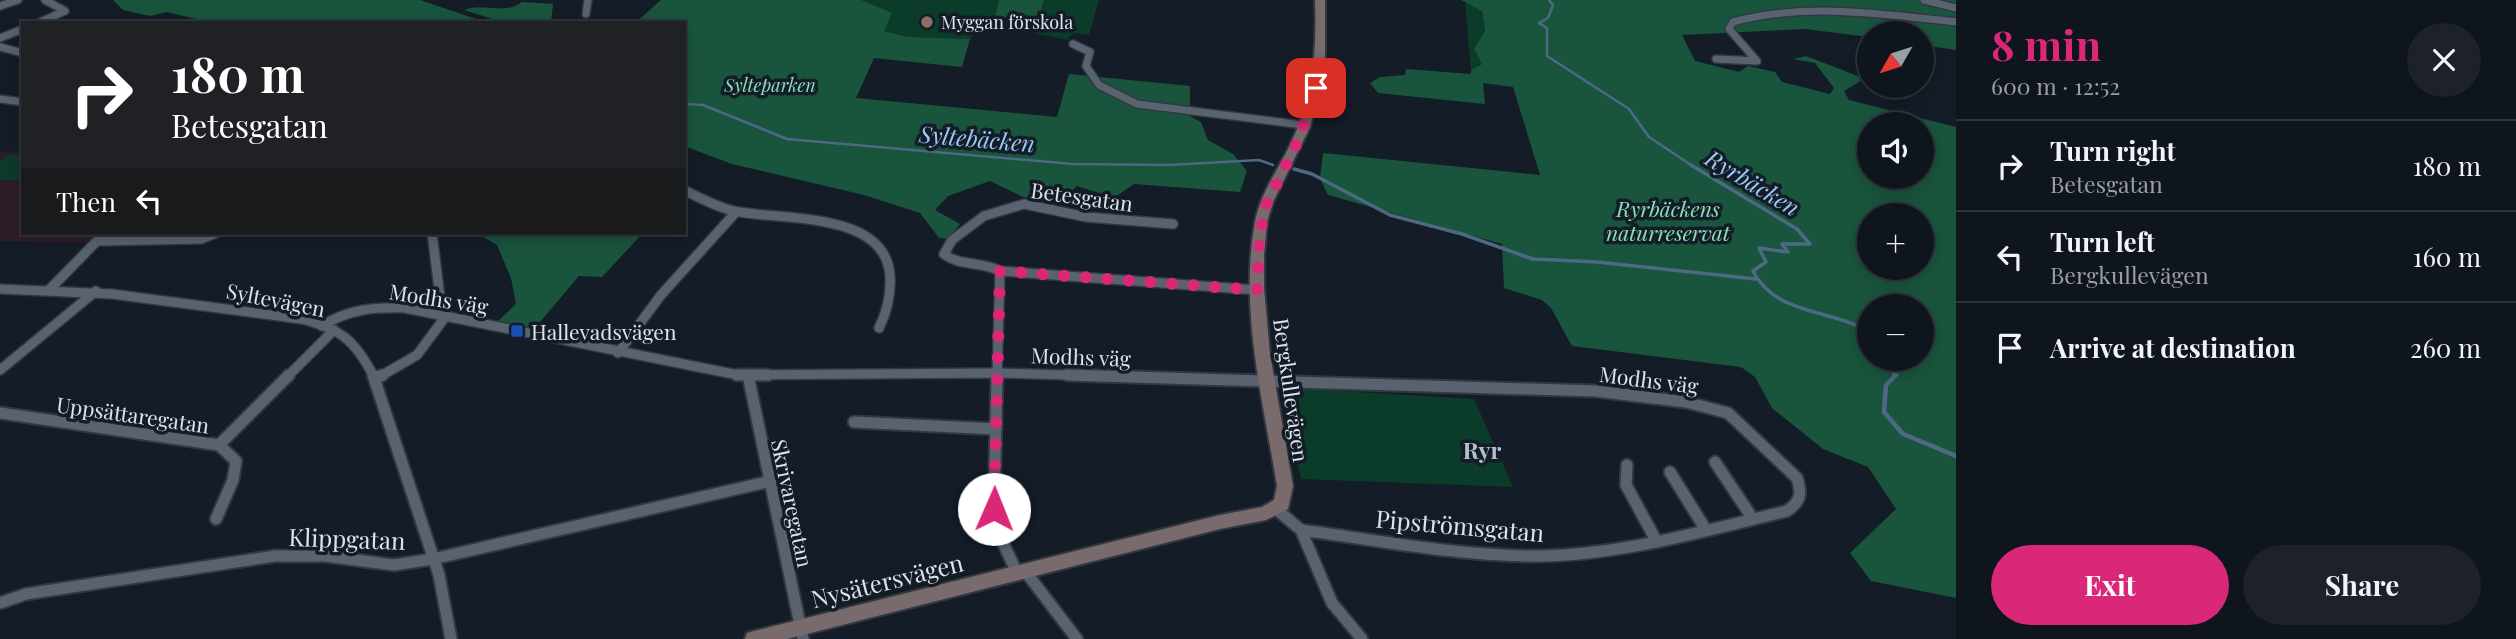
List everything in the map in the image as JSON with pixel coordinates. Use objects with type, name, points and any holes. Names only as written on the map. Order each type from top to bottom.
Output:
[{"type":"street","points":[[0,6],[18,0]]},
{"type":"street","points":[[42,21],[65,11],[45,0]]},
{"type":"street","points":[[586,14],[588,0]]},
{"type":"street","name":"Bergkullevägen","points":[[1276,509],[1284,497],[1285,486],[1257,290],[1260,232],[1266,205],[1303,125],[1316,88],[1323,41],[1320,0]]},
{"type":"street","points":[[1924,0],[1956,8]]},
{"type":"street","points":[[1716,59],[1757,61],[1729,29],[1733,22],[1748,16],[1792,11],[1956,22]]},
{"type":"street","points":[[0,38],[21,30]]},
{"type":"street","points":[[1073,44],[1090,52],[1086,66],[1091,77],[1112,93],[1137,104],[1303,125]]},
{"type":"street","points":[[0,47],[21,52]]},
{"type":"street","points":[[0,99],[21,102]]},
{"type":"street","points":[[686,191],[736,212],[839,226],[875,242],[891,262],[892,275],[887,313],[879,328]]},
{"type":"street","name":"Betesgatan","points":[[1173,224],[1086,217],[1035,204],[1000,209],[984,216],[952,240],[944,254],[951,259],[990,265],[1000,271],[1257,290]]},
{"type":"street","points":[[618,353],[661,295],[736,212]]},
{"type":"street","points":[[50,289],[97,241],[201,239],[211,235]]},
{"type":"street","points":[[432,235],[440,297],[434,313]]},
{"type":"street","points":[[1000,271],[994,509],[999,534],[1021,572],[1076,639]]},
{"type":"street","name":"Syltevägen","points":[[0,289],[96,291],[278,315],[334,330],[351,341],[374,378],[446,600],[451,639]]},
{"type":"street","points":[[0,370],[96,291]]},
{"type":"street","name":"Modhs väg","points":[[321,326],[331,319],[362,309],[405,308],[723,374],[998,373],[1595,391],[1717,408],[1748,430],[1797,478],[1801,492],[1798,503]]},
{"type":"street","points":[[374,378],[409,364],[421,354],[446,316]]},
{"type":"street","points":[[219,445],[334,330]]},
{"type":"street","name":"Skrivaregatan","points":[[748,375],[801,633]]},
{"type":"street","name":"Uppsättaregatan","points":[[0,413],[219,445],[236,461],[233,480],[216,519]]},
{"type":"street","points":[[854,422],[996,429]]},
{"type":"street","points":[[1715,462],[1753,519]]},
{"type":"street","points":[[1627,465],[1626,485],[1657,542]]},
{"type":"street","points":[[1670,471],[1706,530]]},
{"type":"street","name":"Klippgatan","points":[[0,603],[26,594],[275,556],[325,556],[394,565],[433,559],[771,481]]},
{"type":"street","name":"Pipströmsgatan","points":[[1301,530],[1491,554],[1532,556],[1609,550],[1657,542],[1787,511],[1798,503]]},
{"type":"street","points":[[1276,509],[1301,530],[1332,603],[1362,639]]},
{"type":"street","name":"Nysätersvägen","points":[[754,639],[801,633],[1021,572],[1276,509]]},
{"type":"shaded area","points":[[21,151],[21,235],[216,235],[192,245],[0,241],[0,152]]},
{"type":"green space","points":[[113,0],[420,0],[482,21],[205,21],[167,12],[150,16],[123,10]]},
{"type":"green space","name":"Sylteparken","points":[[661,0],[861,0],[892,13],[884,31],[908,37],[970,39],[962,67],[874,58],[856,98],[1057,117],[1069,74],[1190,86],[1190,116],[1201,122],[1208,140],[1233,154],[1247,171],[1240,192],[1134,184],[1114,198],[1077,186],[1058,204],[1023,197],[990,181],[948,196],[935,210],[960,224],[948,239],[939,238],[920,213],[864,195],[732,164],[686,147],[686,21],[637,21]]},
{"type":"green space","points":[[861,0],[999,0],[995,16],[1041,16],[1044,0],[1099,0],[1089,35],[1073,33],[1068,40],[979,22],[970,39],[908,37],[884,31]]},
{"type":"green space","points":[[999,0],[1044,0],[1038,22],[995,16]]},
{"type":"green space","name":"Ryrbäckens naturreservat","points":[[1461,0],[1956,0],[1956,50],[1934,47],[1934,21],[1857,21],[1857,36],[1805,29],[1682,35],[1695,61],[1739,72],[1748,66],[1775,72],[1782,82],[1830,94],[1834,88],[1815,63],[1793,59],[1806,56],[1857,76],[1857,83],[1844,91],[1849,100],[1897,112],[1857,112],[1857,189],[1934,189],[1934,121],[1956,127],[1956,598],[1871,581],[1850,553],[1896,509],[1868,467],[1823,449],[1772,408],[1755,377],[1741,367],[1572,346],[1551,308],[1542,300],[1504,288],[1502,244],[1328,195],[1320,178],[1323,153],[1540,175],[1513,87],[1483,83],[1485,104],[1378,93],[1370,83],[1380,77],[1405,75],[1406,69],[1471,74],[1471,70],[1482,64],[1474,49],[1485,31],[1482,11]]},
{"type":"green space","points":[[522,2],[553,4],[551,21],[499,21],[464,10],[479,7],[501,9]]},
{"type":"green space","points":[[1465,2],[1482,11],[1485,31],[1474,49],[1482,64],[1471,70]]},
{"type":"green space","points":[[8,155],[21,155],[21,180],[0,180],[0,162]]},
{"type":"green space","points":[[480,235],[641,235],[602,277],[579,276],[534,329],[497,322],[516,304],[511,278],[497,245]]},
{"type":"green space","points":[[1292,388],[1474,399],[1513,487],[1301,479],[1283,395]]},
{"type":"waterway","name":"Ryrbäcken","points":[[1549,0],[1553,5],[1548,18],[1539,23],[1547,28],[1547,56],[1629,109],[1649,137],[1691,165]]},
{"type":"waterway","name":"Syltebäcken","points":[[686,104],[703,105],[787,139],[1073,164],[1169,165],[1259,160],[1273,165]]},
{"type":"waterway","name":"Ryrbäcken","points":[[1691,165],[1797,229],[1810,244],[1782,244],[1788,252],[1759,248],[1766,262],[1753,271],[1763,285],[1789,304],[1857,325]]},
{"type":"waterway","name":"Syltebäcken","points":[[1294,169],[1312,174],[1390,215],[1462,234],[1533,259],[1597,262],[1756,279]]},
{"type":"waterway","name":"Ryrbäcken","points":[[1894,371],[1894,377]]},
{"type":"waterway","name":"Ryrbäcken","points":[[1894,377],[1886,385],[1884,412],[1903,434],[1956,456]]},
{"type":"place","name":"Myggan förskola","points":[[927,22]]},
{"type":"place","name":"Hallevadsvägen","points":[[517,331]]},
{"type":"district","name":"Ryr","points":[[1482,449]]},
{"type":"route","points":[[994,509],[1000,271],[1257,290],[1260,232],[1266,205],[1298,141],[1316,88]]}]
